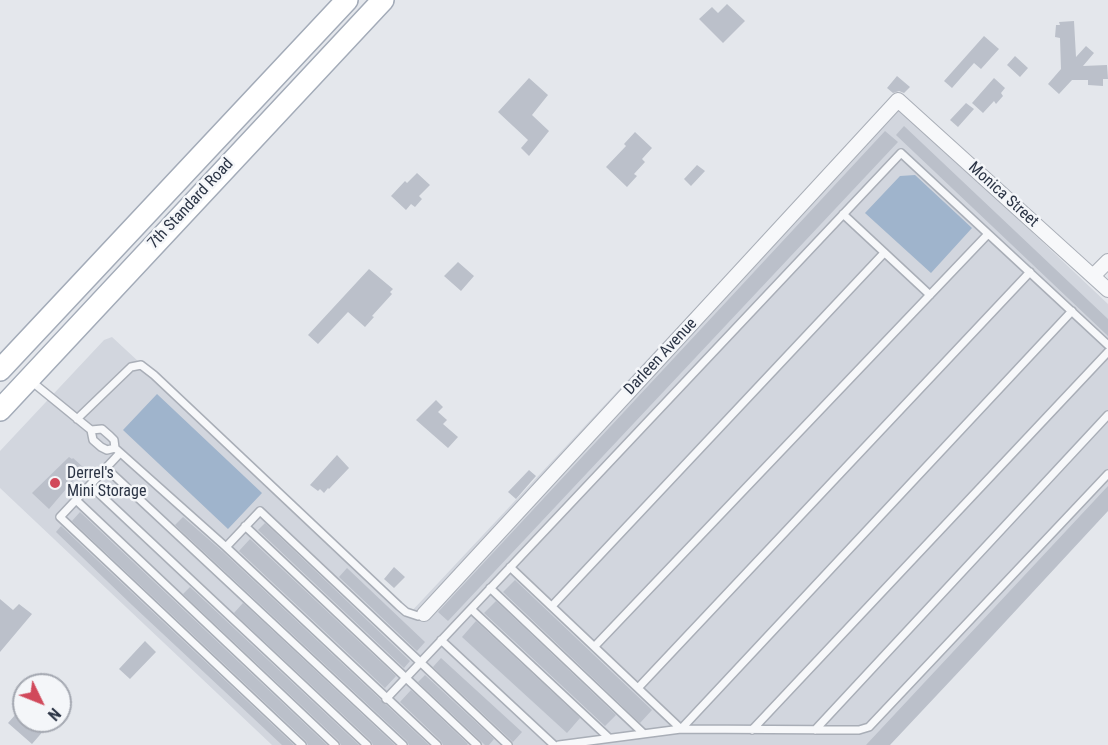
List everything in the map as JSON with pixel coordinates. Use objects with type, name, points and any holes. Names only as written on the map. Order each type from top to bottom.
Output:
[{"type":"main road","name":"7th Standard Road","points":[[0,370],[347,0]]},
{"type":"main road","name":"7th Standard Road","points":[[0,410],[383,0]]},
{"type":"street","name":"Monica Street","points":[[898,100],[1108,290]]},
{"type":"street","name":"Darleen Avenue","points":[[424,614],[898,100]]},
{"type":"street","points":[[1093,276],[1108,261]]},
{"type":"lane","points":[[386,699],[901,153],[1108,345]]},
{"type":"lane","points":[[843,214],[930,295]]},
{"type":"lane","points":[[595,646],[988,234]]},
{"type":"lane","points":[[552,606],[884,253]]},
{"type":"lane","points":[[638,688],[1029,272]]},
{"type":"lane","points":[[681,729],[1072,311]]},
{"type":"lane","points":[[752,730],[1108,352]]},
{"type":"lane","points":[[77,419],[131,367],[141,365],[406,612],[424,614]]},
{"type":"lane","points":[[29,379],[91,430],[93,440],[101,447],[117,451]]},
{"type":"lane","points":[[814,730],[1108,415]]},
{"type":"lane","points":[[91,430],[102,429],[114,440],[117,451],[226,547],[437,745]]},
{"type":"lane","points":[[117,451],[106,468],[60,517],[302,745]]},
{"type":"lane","points":[[106,468],[403,745]]},
{"type":"lane","points":[[441,640],[557,745],[681,729],[859,730],[869,727],[1108,474]]},
{"type":"lane","points":[[90,485],[367,745]]},
{"type":"lane","points":[[76,500],[335,745]]},
{"type":"lane","points":[[226,547],[260,511],[508,745]]},
{"type":"lane","points":[[245,526],[477,745]]},
{"type":"lane","points":[[510,567],[681,729]]},
{"type":"lane","points":[[490,588],[643,733]]},
{"type":"lane","points":[[471,609],[609,738]]},
{"type":"shaded area","name":"Derrel's Mini Storage","points":[[891,99],[1108,304],[1108,510],[888,745],[272,745],[0,488],[0,451],[104,340],[112,337],[410,613]]},
{"type":"water","points":[[915,175],[972,228],[931,273],[865,213],[900,176]]},
{"type":"water","points":[[157,394],[262,493],[228,529],[123,430]]},
{"type":"building","points":[[727,4],[745,21],[723,43],[699,19],[712,7],[718,13]]},
{"type":"building","points":[[1074,21],[1076,57],[1086,46],[1094,53],[1083,66],[1107,65],[1108,79],[1103,79],[1103,86],[1088,85],[1088,80],[1072,80],[1059,94],[1048,84],[1061,69],[1060,38],[1055,37],[1056,25],[1060,25],[1059,22]]},
{"type":"building","points":[[984,36],[999,49],[981,69],[974,63],[952,88],[944,81]]},
{"type":"building","points":[[1015,56],[1028,68],[1020,77],[1007,65]]},
{"type":"building","points":[[897,76],[910,87],[904,93],[899,91],[893,93],[887,88]]},
{"type":"building","points":[[529,78],[548,95],[532,115],[549,131],[529,156],[521,148],[528,140],[498,112]]},
{"type":"building","points":[[994,78],[1005,88],[1001,93],[1003,96],[996,104],[994,101],[983,113],[972,103]]},
{"type":"building","points":[[966,103],[974,109],[958,127],[950,120]]},
{"type":"building","points":[[904,126],[1108,319],[1108,336],[896,135]]},
{"type":"building","points":[[885,131],[898,142],[448,621],[438,612]]},
{"type":"building","points":[[635,132],[652,148],[642,159],[645,162],[634,174],[637,176],[627,187],[606,167],[626,146],[624,144]]},
{"type":"building","points":[[697,165],[705,171],[691,186],[684,179]]},
{"type":"building","points":[[417,173],[430,185],[419,196],[422,199],[415,207],[411,204],[406,210],[391,196],[405,181],[407,183]]},
{"type":"building","points":[[458,262],[474,276],[461,291],[444,276]]},
{"type":"building","points":[[369,269],[393,289],[390,292],[392,294],[365,327],[348,312],[318,344],[308,335]]},
{"type":"building","points":[[436,400],[443,407],[438,412],[447,420],[443,424],[458,437],[448,448],[416,420]]},
{"type":"building","points":[[337,455],[349,468],[324,493],[320,489],[318,491],[310,485]]},
{"type":"building","name":"Derrel's Mini Storage","points":[[69,457],[84,468],[49,509],[32,493]]},
{"type":"building","points":[[529,470],[536,476],[516,499],[508,492]]},
{"type":"building","points":[[1108,486],[1108,511],[968,662],[890,745],[866,745]]},
{"type":"building","points":[[80,512],[327,745],[308,745],[72,521]]},
{"type":"building","points":[[183,517],[429,745],[409,745],[175,525]]},
{"type":"building","points":[[265,523],[410,661],[404,668],[258,530]]},
{"type":"building","points":[[61,526],[294,745],[282,745],[132,605],[56,532]]},
{"type":"building","points":[[250,539],[396,676],[385,688],[239,551]]},
{"type":"building","points":[[394,567],[405,577],[394,588],[384,579]]},
{"type":"building","points":[[347,568],[425,642],[417,651],[339,577]]},
{"type":"building","points":[[515,580],[652,710],[640,723],[503,592]]},
{"type":"building","points":[[190,587],[359,745],[341,745],[183,594]]},
{"type":"building","points":[[0,599],[13,610],[19,604],[32,614],[0,652]]},
{"type":"building","points":[[496,601],[616,715],[605,726],[484,613]]},
{"type":"building","points":[[243,603],[395,745],[373,745],[234,613]]},
{"type":"building","points":[[476,621],[580,718],[567,733],[462,637]]},
{"type":"building","points":[[145,641],[156,652],[130,679],[119,669]]},
{"type":"building","points":[[441,658],[522,732],[513,742],[433,667]]},
{"type":"building","points":[[425,675],[494,739],[489,745],[485,745],[418,682]]},
{"type":"building","points":[[411,690],[468,744],[443,745],[400,702]]},
{"type":"building","points":[[19,733],[42,733],[32,744]]},
{"type":"place","name":"Derrel's Mini Storage","points":[[55,483]]}]
